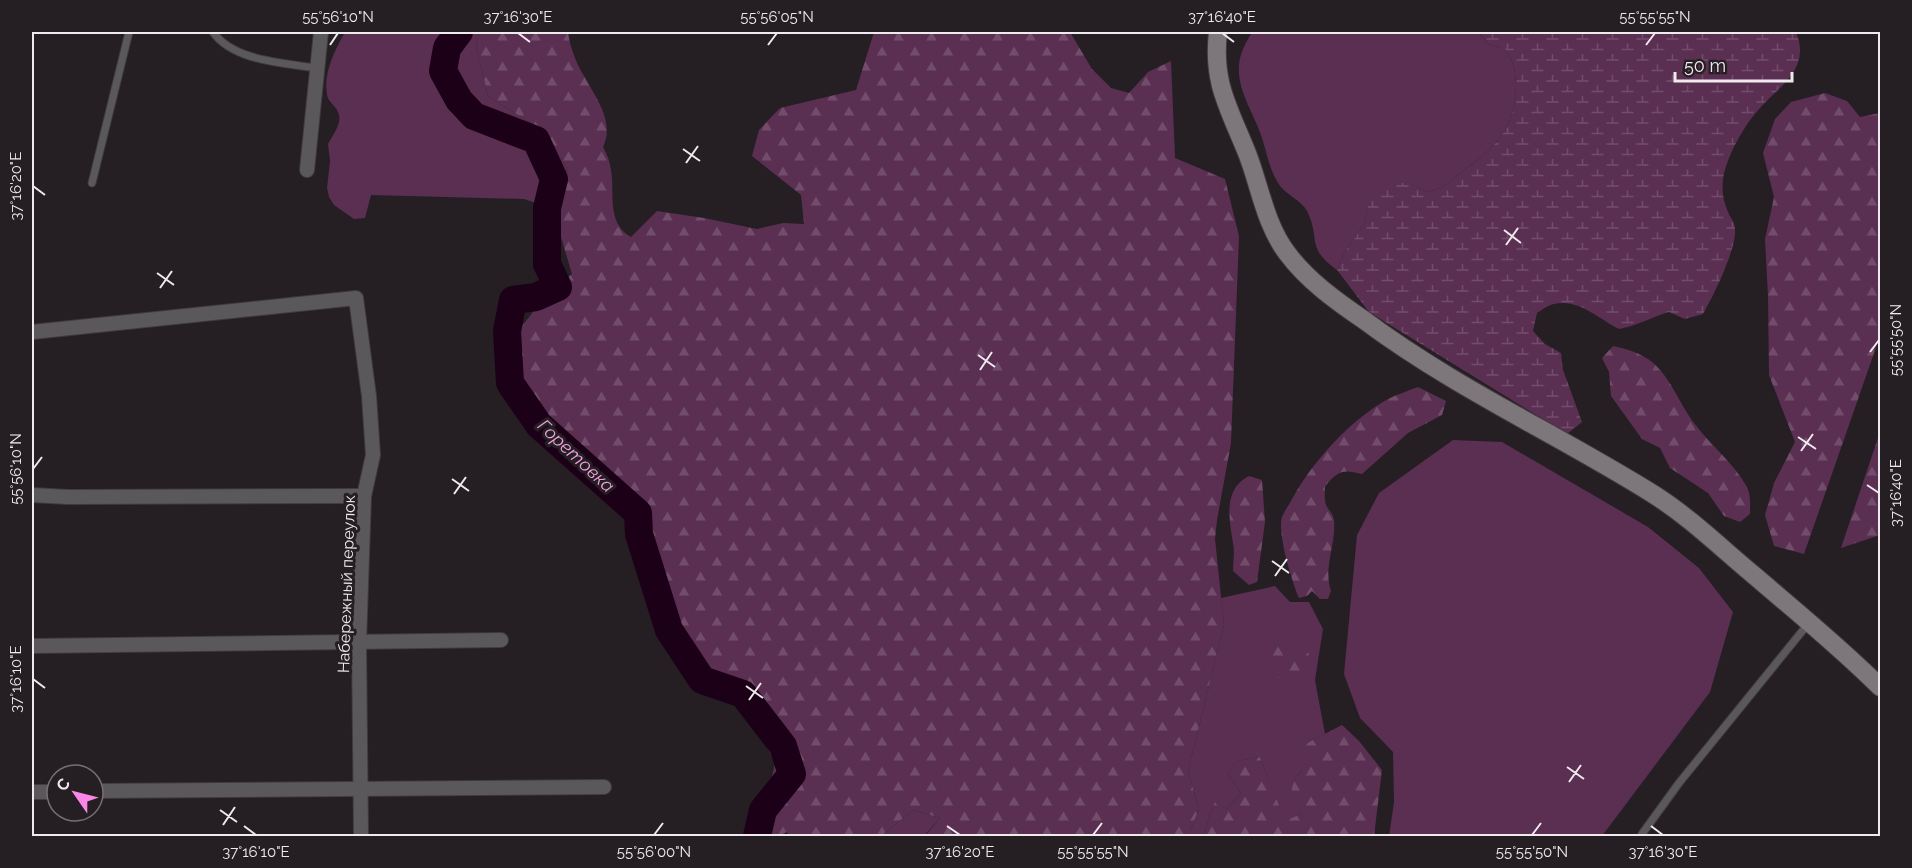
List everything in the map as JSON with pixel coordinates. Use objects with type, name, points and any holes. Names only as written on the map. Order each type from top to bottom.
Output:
[{"type":"street","points":[[307,171],[321,32]]},
{"type":"street","points":[[1218,32],[1219,80],[1222,96],[1258,182],[1270,225],[1287,253],[1304,272],[1328,295],[1452,380],[1654,495],[1697,525],[1810,622],[1881,687]]},
{"type":"street","name":"Набережный переулок","points":[[32,332],[356,298],[369,396],[373,455],[364,496],[359,643],[361,837]]},
{"type":"street","points":[[32,495],[68,498],[364,496]]},
{"type":"street","points":[[32,646],[501,640]]},
{"type":"street","points":[[105,791],[604,787]]},
{"type":"lane","points":[[92,183],[129,32]]},
{"type":"lane","points":[[213,32],[218,40],[254,58],[316,68]]},
{"type":"lane","points":[[1641,834],[1679,783],[1810,622]]},
{"type":"green space","points":[[345,32],[479,32],[476,46],[488,96],[540,129],[567,168],[557,210],[524,199],[371,195],[365,218],[354,219],[334,205],[327,188],[330,161],[328,144],[338,125],[339,116],[328,97],[326,86],[328,70]]},
{"type":"green space","points":[[479,32],[568,32],[576,60],[605,119],[607,128],[603,147],[611,167],[613,207],[618,224],[631,237],[657,211],[757,229],[783,223],[804,224],[801,195],[752,156],[759,130],[780,108],[856,90],[874,32],[1070,32],[1092,69],[1111,88],[1129,93],[1148,72],[1171,61],[1175,158],[1225,179],[1239,236],[1231,443],[1215,539],[1224,625],[1188,771],[1199,809],[1188,836],[925,836],[940,818],[913,810],[881,836],[789,836],[787,832],[778,836],[759,836],[775,763],[755,724],[689,650],[657,600],[638,563],[649,526],[560,425],[524,394],[511,360],[522,326],[548,293],[572,274],[558,227],[557,210],[567,168],[540,129],[488,96],[476,46]]},
{"type":"green space","points":[[1252,32],[1478,32],[1489,44],[1505,49],[1512,62],[1516,84],[1513,112],[1502,135],[1485,154],[1443,186],[1427,192],[1412,184],[1368,204],[1365,223],[1344,253],[1337,270],[1317,249],[1311,221],[1305,207],[1283,189],[1276,180],[1243,92],[1239,74],[1240,60]]},
{"type":"green space","points":[[1478,32],[1796,32],[1800,45],[1800,56],[1792,75],[1751,119],[1738,138],[1726,165],[1723,192],[1725,205],[1735,227],[1735,237],[1724,272],[1703,314],[1685,319],[1669,312],[1619,329],[1571,304],[1547,306],[1537,313],[1533,331],[1545,344],[1561,353],[1563,370],[1582,422],[1567,434],[1369,312],[1337,270],[1344,253],[1365,223],[1368,204],[1379,192],[1394,182],[1412,184],[1427,192],[1439,189],[1485,154],[1502,135],[1513,112],[1516,84],[1514,70],[1505,49],[1489,44]]},
{"type":"green space","points":[[1825,93],[1847,101],[1860,117],[1880,113],[1880,336],[1804,554],[1774,546],[1765,515],[1774,483],[1795,442],[1769,375],[1765,239],[1774,197],[1763,153],[1775,119],[1791,102]]},
{"type":"green space","points":[[1613,346],[1639,354],[1659,368],[1694,423],[1742,478],[1749,493],[1750,514],[1740,522],[1724,516],[1708,493],[1670,468],[1660,448],[1642,439],[1611,396],[1609,372],[1602,358]]},
{"type":"green space","points":[[1418,387],[1446,401],[1442,415],[1408,433],[1362,474],[1341,472],[1325,486],[1325,503],[1334,521],[1328,573],[1331,591],[1328,599],[1320,599],[1312,591],[1307,596],[1299,598],[1283,545],[1281,524],[1285,511],[1321,457],[1346,431],[1373,408],[1388,399]]},
{"type":"green space","points":[[1880,432],[1880,535],[1841,548]]},
{"type":"green space","points":[[1453,440],[1502,442],[1648,527],[1699,568],[1733,612],[1710,692],[1602,836],[1389,836],[1394,802],[1393,752],[1360,718],[1344,674],[1357,535],[1379,493]]},
{"type":"green space","points":[[1249,476],[1262,480],[1265,522],[1257,582],[1249,585],[1233,571],[1234,550],[1229,515],[1231,497],[1235,489]]},
{"type":"green space","points":[[1275,586],[1290,602],[1309,602],[1323,629],[1315,680],[1325,734],[1309,742],[1302,770],[1294,780],[1301,814],[1285,822],[1260,757],[1237,761],[1228,774],[1241,793],[1227,809],[1216,801],[1204,836],[1188,836],[1199,809],[1188,771],[1224,625],[1221,598]]},
{"type":"green space","points":[[1286,634],[1290,642],[1286,652],[1295,656],[1309,653],[1308,669],[1288,679],[1273,677],[1266,657],[1273,642]]},
{"type":"green space","points":[[1342,725],[1359,741],[1382,770],[1374,836],[1204,836],[1216,800],[1227,809],[1241,793],[1228,774],[1236,761],[1260,757],[1285,821],[1301,814],[1290,797],[1294,780],[1302,770],[1299,753],[1309,742]]},
{"type":"green space","points":[[913,810],[940,818],[924,836],[881,836]]},
{"type":"waterway","name":"Горетовка","points":[[459,32],[447,48],[443,71],[459,100],[474,116],[536,140],[554,179],[547,208],[547,264],[558,287],[536,297],[513,300],[507,331],[510,383],[539,425],[638,513],[639,534],[669,630],[702,680],[743,694],[783,746],[792,774],[763,810],[757,836]]}]
